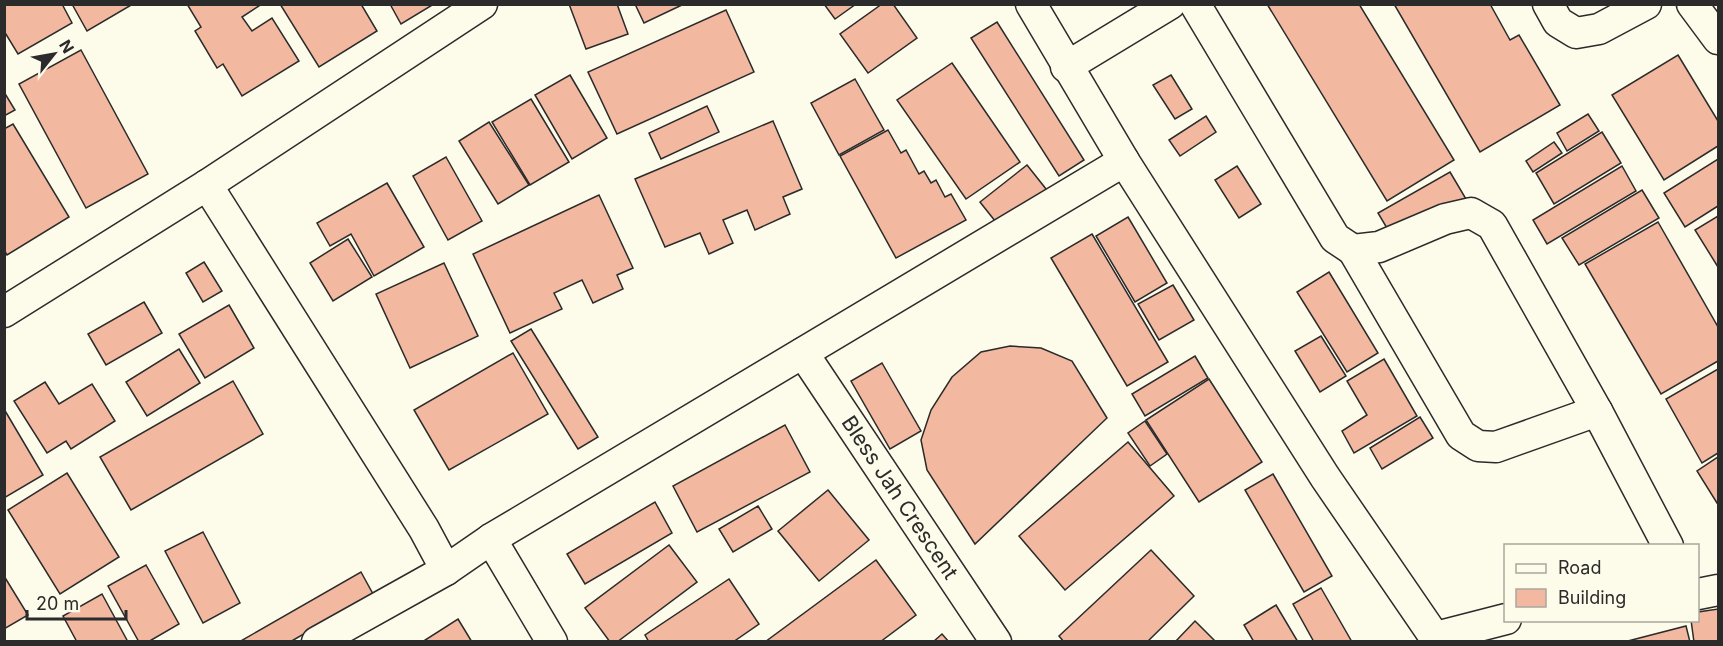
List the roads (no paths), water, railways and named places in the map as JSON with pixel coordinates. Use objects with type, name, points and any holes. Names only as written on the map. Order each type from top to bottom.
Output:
[{"type":"street","points":[[4,312],[207,185],[482,4]]},
{"type":"street","points":[[1031,4],[1066,67],[1124,161],[1325,477],[1437,639],[1504,620]]},
{"type":"street","points":[[1066,67],[1170,4]]},
{"type":"street","points":[[1195,4],[1335,238],[1353,250],[1461,435],[1478,446],[1496,447],[1597,411]]},
{"type":"street","points":[[1548,4],[1558,22],[1576,33],[1599,28],[1646,4]]},
{"type":"street","points":[[1692,4],[1719,39]]},
{"type":"street","points":[[317,642],[446,570],[491,539],[1124,161]]},
{"type":"street","points":[[207,185],[417,519],[446,570]]},
{"type":"street","points":[[1353,250],[1379,247],[1445,219],[1471,213],[1492,225],[1597,411],[1667,544]]},
{"type":"street","name":"Bless Jah Crescent","points":[[803,353],[996,642]]},
{"type":"street","points":[[491,539],[552,642]]},
{"type":"street","points":[[1699,594],[1719,590]]}]
